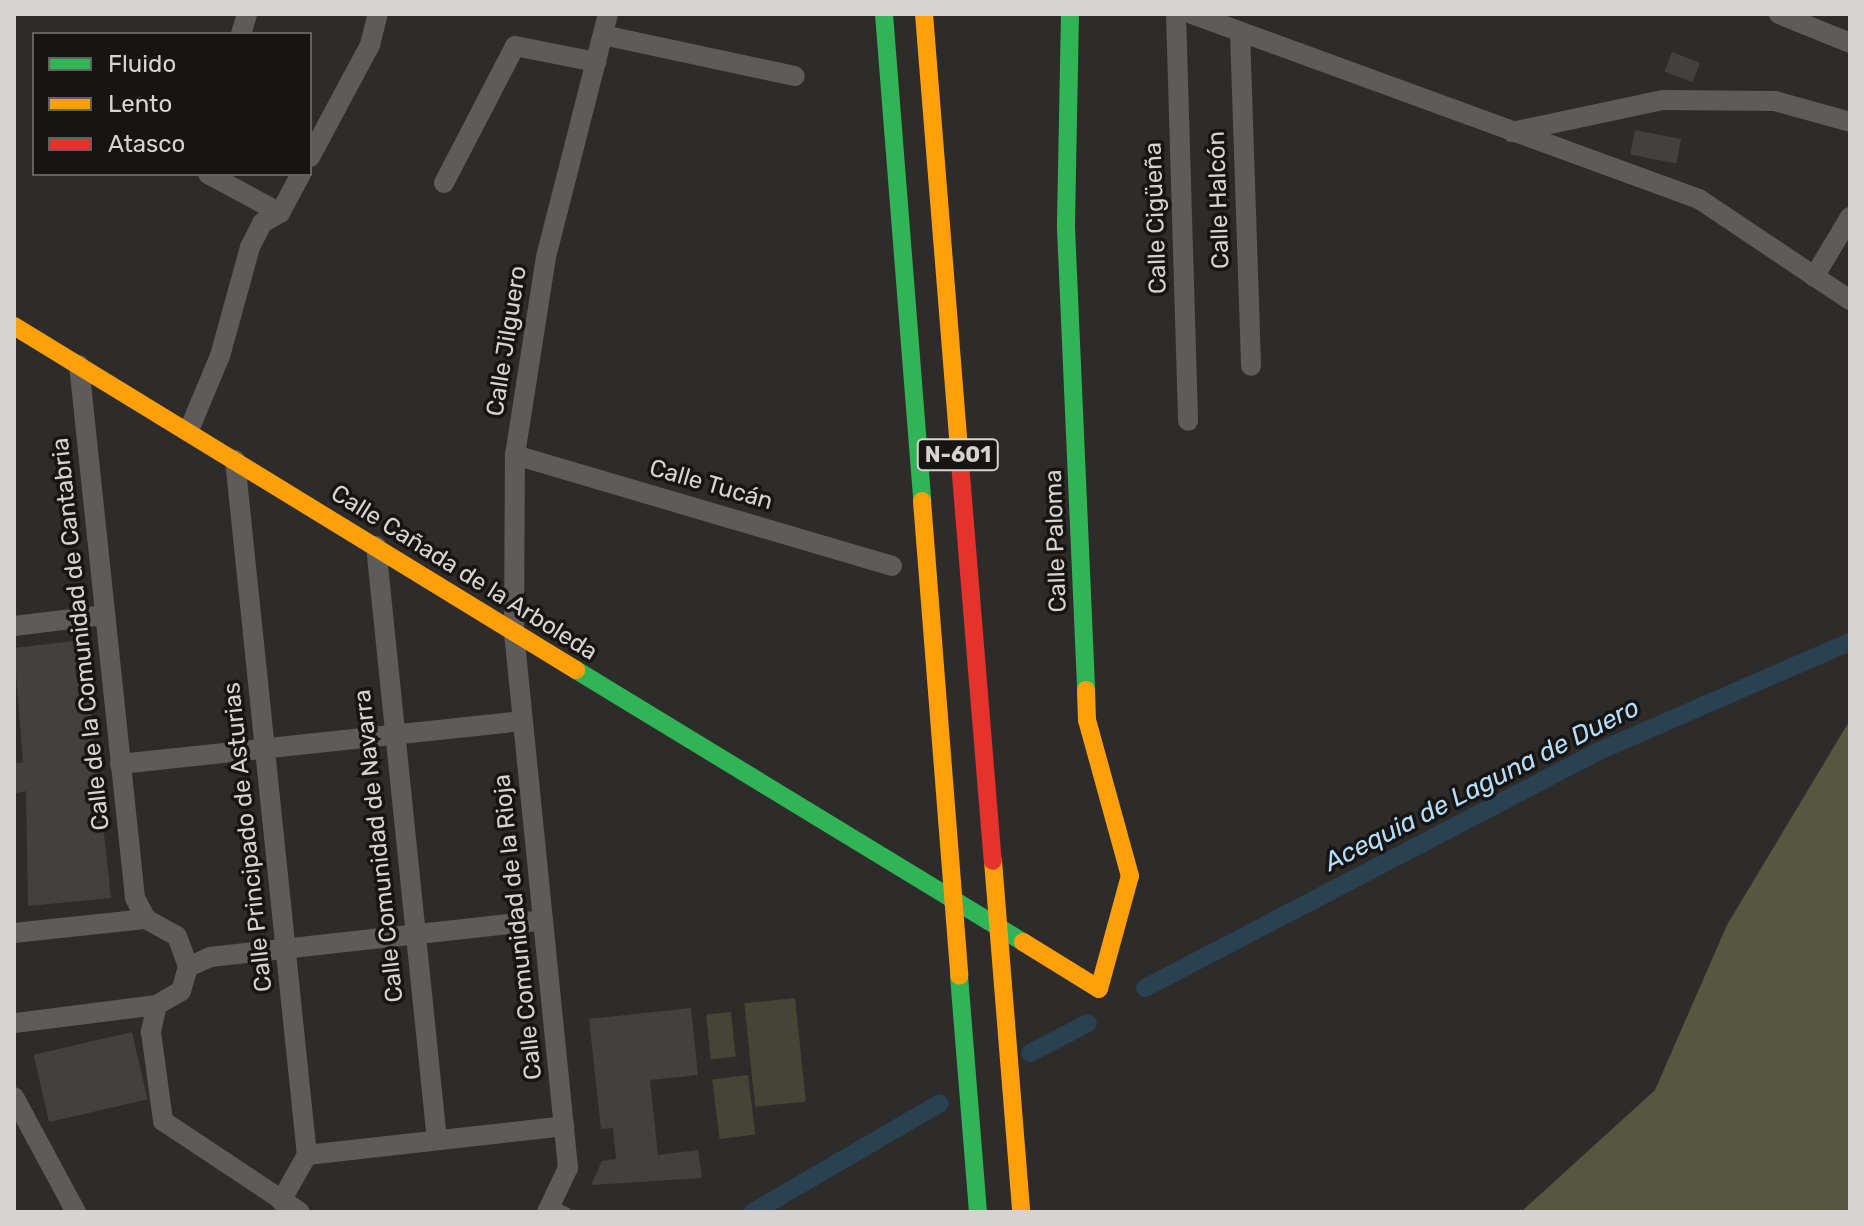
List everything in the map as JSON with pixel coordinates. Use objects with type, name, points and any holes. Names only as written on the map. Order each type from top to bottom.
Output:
[{"type":"main road","name":"N-601","points":[[884,14],[978,1212]]},
{"type":"main road","name":"N-601","points":[[924,14],[1021,1212]]},
{"type":"main road","name":"Calle Paloma","points":[[1041,955],[1099,989],[1130,876],[1087,720],[1066,228],[1070,14]]},
{"type":"main road","name":"Calle Cañada de la Arboleda","points":[[14,326],[189,430],[887,864],[1041,955]]},
{"type":"street","points":[[312,153],[370,45],[378,14]]},
{"type":"street","name":"Calle Jilguero","points":[[514,633],[515,455],[546,257],[608,14]]},
{"type":"street","name":"Calle Cigüeña","points":[[1176,14],[1188,421]]},
{"type":"street","points":[[1192,14],[1699,199],[1850,300]]},
{"type":"street","points":[[1779,14],[1850,43]]},
{"type":"street","name":"Calle Halcón","points":[[1240,32],[1251,366]]},
{"type":"street","points":[[603,35],[795,76]]},
{"type":"street","points":[[444,183],[515,46],[596,62]]},
{"type":"street","points":[[1510,132],[1663,100],[1775,101],[1850,122]]},
{"type":"street","points":[[212,176],[280,213]]},
{"type":"street","points":[[189,430],[220,356],[250,247],[262,223],[280,213],[300,176]]},
{"type":"street","points":[[1814,277],[1850,217]]},
{"type":"street","name":"Calle de la Comunidad de Cantabria","points":[[79,365],[138,920]]},
{"type":"street","name":"Calle Tucán","points":[[515,455],[892,566]]},
{"type":"street","name":"Calle Principado de Asturias","points":[[235,460],[307,1155]]},
{"type":"street","name":"Calle Comunidad de Navarra","points":[[376,546],[437,1140]]},
{"type":"street","points":[[14,626],[105,615]]},
{"type":"street","name":"Calle Comunidad de la Rioja","points":[[514,633],[568,1168],[555,1210]]},
{"type":"street","points":[[120,764],[523,721]]},
{"type":"street","points":[[14,933],[138,920],[187,958],[543,920]]},
{"type":"street","points":[[15,1025],[149,1007],[181,991],[187,958]]},
{"type":"street","points":[[149,1007],[163,1121],[300,1212]]},
{"type":"street","points":[[14,1097],[76,1212]]},
{"type":"street","points":[[281,1201],[307,1155],[564,1126]]},
{"type":"green space","points":[[1850,720],[1850,1212],[1521,1212],[1655,1090],[1727,925]]},
{"type":"green space","points":[[795,998],[806,1101],[755,1107],[744,1003]]},
{"type":"green space","points":[[731,1012],[736,1057],[711,1059],[706,1015]]},
{"type":"green space","points":[[748,1075],[755,1135],[720,1139],[712,1079]]},
{"type":"building","points":[[1672,52],[1700,63],[1692,82],[1664,72]]},
{"type":"building","points":[[1635,130],[1681,139],[1676,164],[1630,155]]},
{"type":"building","points":[[83,640],[111,898],[28,906],[26,791],[16,793],[14,776],[14,763],[23,762],[14,648]]},
{"type":"building","points":[[691,1008],[698,1075],[650,1080],[658,1155],[698,1150],[702,1178],[591,1185],[602,1161],[616,1159],[613,1128],[601,1129],[589,1019]]},
{"type":"building","points":[[132,1032],[148,1099],[49,1122],[34,1055]]},
{"type":"waterway","name":"Acequia de Laguna de Duero","points":[[1145,988],[1599,751],[1850,642]]},
{"type":"waterway","name":"Acequia de Laguna de Duero","points":[[1030,1053],[1088,1023]]},
{"type":"waterway","name":"Acequia de Laguna de Duero","points":[[753,1212],[940,1103]]},
{"type":"traffic: fast","points":[[884,14],[922,501]]},
{"type":"traffic: fast","points":[[1070,14],[1066,228],[1086,690]]},
{"type":"traffic: fast","points":[[576,670],[1023,942]]},
{"type":"traffic: fast","points":[[959,976],[978,1212]]},
{"type":"traffic: slow","points":[[924,14],[960,463]]},
{"type":"traffic: slow","points":[[14,326],[576,670]]},
{"type":"traffic: slow","points":[[922,501],[959,976]]},
{"type":"traffic: slow","points":[[1023,942],[1099,989],[1130,876],[1087,720],[1086,690]]},
{"type":"traffic: slow","points":[[993,861],[1021,1212]]},
{"type":"traffic: jam","points":[[960,463],[993,861]]}]
